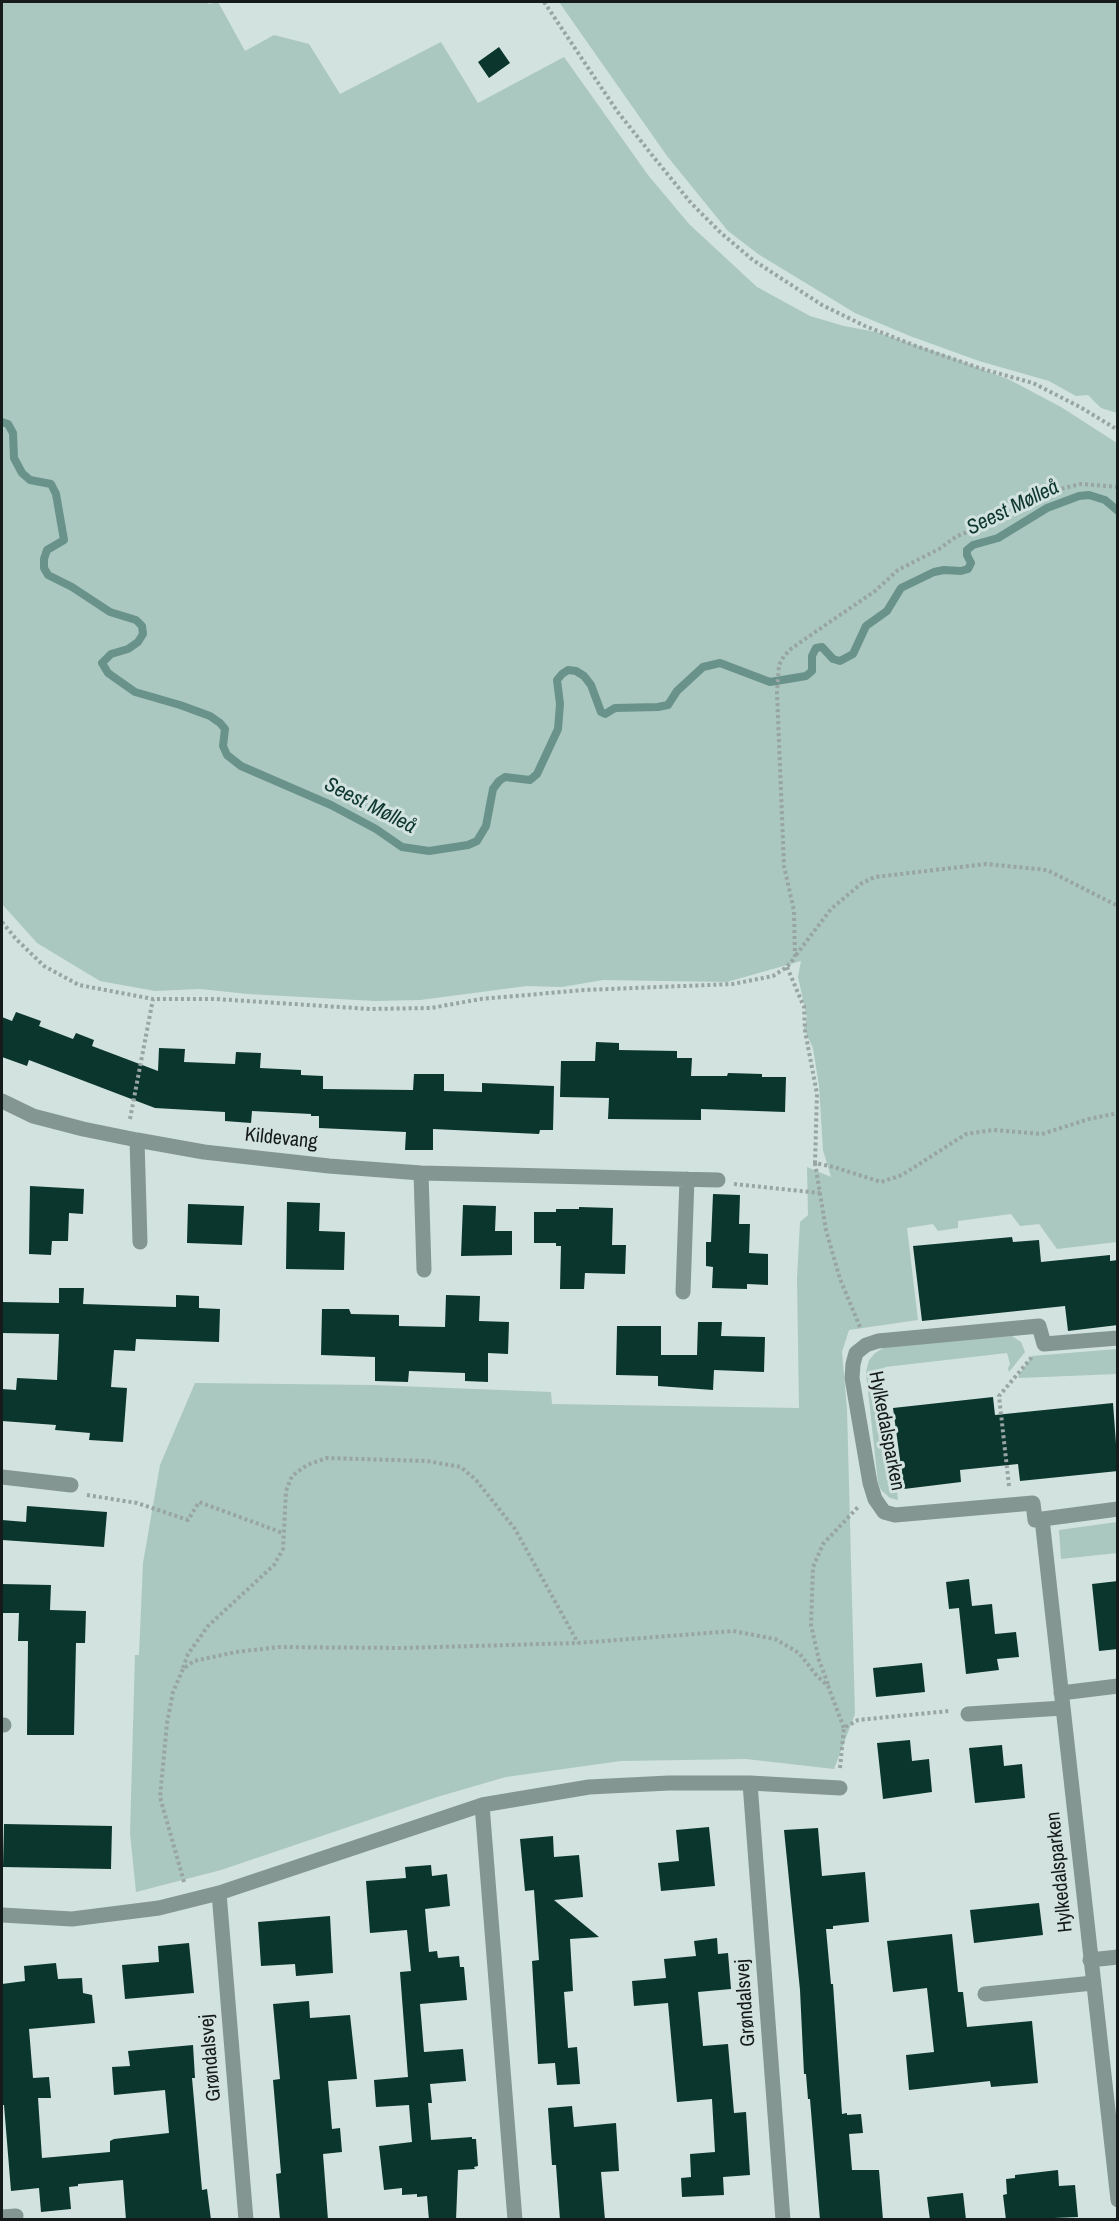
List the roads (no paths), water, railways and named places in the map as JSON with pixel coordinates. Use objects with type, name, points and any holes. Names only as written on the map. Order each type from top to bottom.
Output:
[{"type":"street","name":"Kildevang","points":[[2,1101],[33,1116],[137,1140],[204,1152],[329,1166],[421,1173],[718,1180]]},
{"type":"street","points":[[137,1140],[140,1242]]},
{"type":"street","points":[[421,1173],[424,1270]]},
{"type":"street","points":[[683,1292],[687,1179]]},
{"type":"street","name":"Hylkedalsparken","points":[[1118,1338],[1044,1344],[1039,1326],[878,1341],[866,1345],[856,1353],[852,1378],[874,1495],[885,1512],[895,1515],[1033,1503],[1035,1520],[1042,1519],[1118,2200]]},
{"type":"street","points":[[2,1477],[71,1485]]},
{"type":"street","points":[[1042,1519],[1118,1509]]},
{"type":"street","points":[[968,1714],[1062,1700],[1118,1686]]},
{"type":"street","points":[[2,1916],[72,1919],[159,1908],[219,1893],[482,1805],[589,1787],[669,1783],[750,1783],[840,1788]]},
{"type":"street","name":"Grøndalsvej","points":[[750,1783],[783,2220]]},
{"type":"street","points":[[482,1805],[514,2220]]},
{"type":"street","name":"Grøndalsvej","points":[[219,1893],[246,2220]]},
{"type":"street","points":[[1090,1960],[1118,1957]]},
{"type":"street","points":[[985,1994],[1093,1983]]},
{"type":"waterway","name":"Seest Mølleå","points":[[2,422],[8,424],[13,433],[14,458],[22,473],[30,480],[51,484],[56,494],[64,540],[47,550],[44,568],[48,575],[72,587],[110,612],[136,620],[142,626],[143,634],[138,642],[128,649],[111,654],[102,663],[108,673],[135,692],[210,716],[225,729],[223,746],[227,755],[241,766],[331,805],[376,829],[402,847],[429,851],[468,845],[477,841],[486,826],[493,789],[499,781],[505,777],[530,780],[537,774],[558,729],[560,704],[557,680],[568,670],[576,671],[584,676],[591,685],[601,712],[605,714],[615,708],[668,705],[677,691],[703,667],[720,663],[770,682],[806,676],[812,671],[812,656],[816,648],[822,647],[833,659],[840,661],[853,654],[866,626],[887,611],[901,588],[934,572],[968,569],[971,563],[967,550],[973,545],[998,538],[1047,508],[1079,496],[1089,495],[1105,500],[1118,511]]}]
